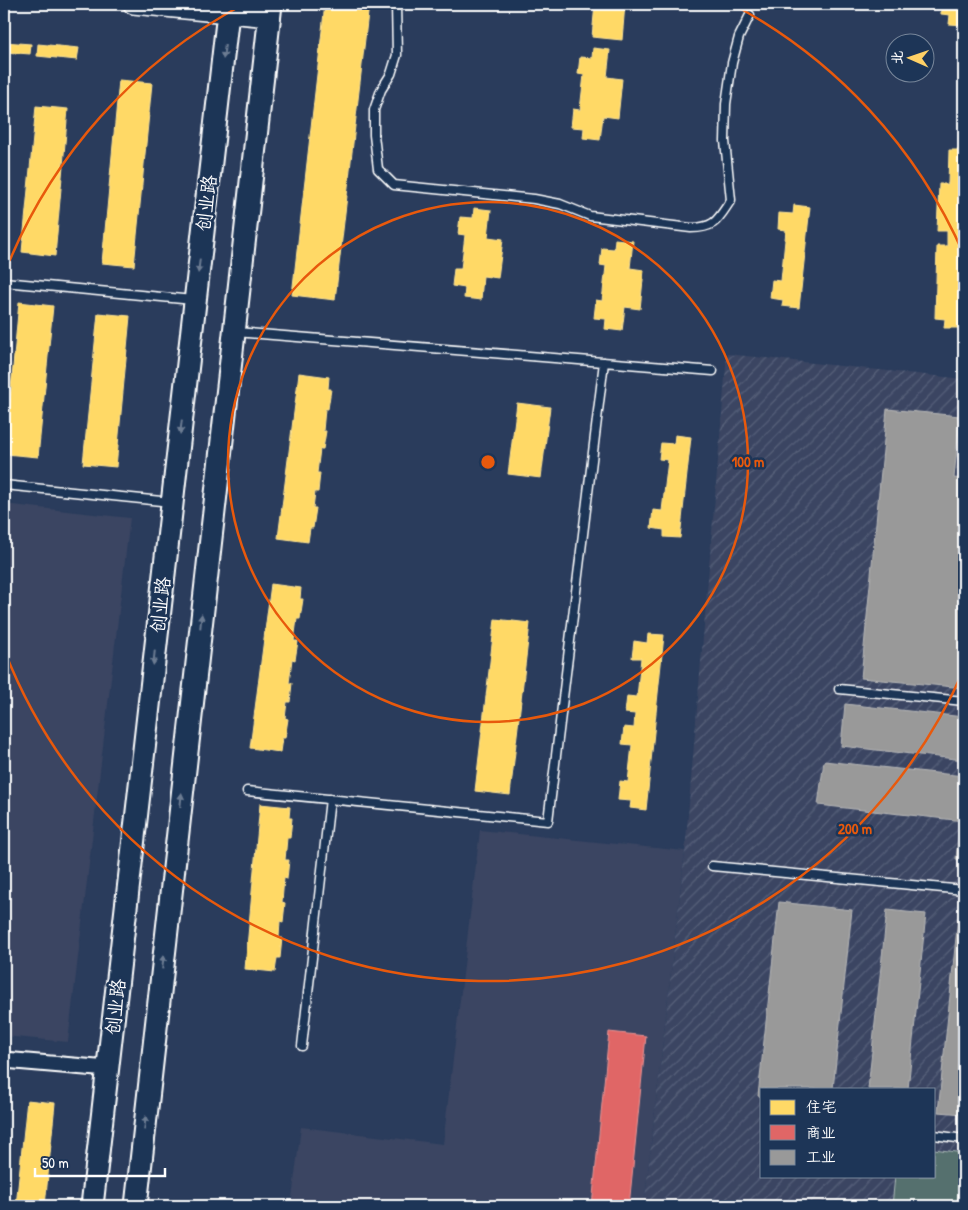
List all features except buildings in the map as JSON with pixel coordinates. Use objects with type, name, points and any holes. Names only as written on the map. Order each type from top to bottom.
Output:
[{"type":"main road","name":"创业路","points":[[92,1206],[229,8]]},
{"type":"main road","points":[[136,1206],[270,10]]},
{"type":"street","points":[[133,4],[270,10]]},
{"type":"street","points":[[4,1060],[108,1069]]},
{"type":"lane","points":[[396,4],[397,55],[391,74],[381,90],[374,110],[374,135],[378,169],[394,185],[534,200],[560,204],[590,216],[691,228],[704,228],[716,220],[731,200],[725,142],[726,104],[732,63],[739,37],[750,15]]},
{"type":"lane","points":[[4,282],[195,301]]},
{"type":"lane","points":[[234,332],[712,371]]},
{"type":"lane","points":[[247,791],[548,821],[604,362]]},
{"type":"lane","points":[[4,485],[172,502]]},
{"type":"lane","points":[[839,689],[964,701]]},
{"type":"lane","points":[[302,1046],[330,799]]},
{"type":"lane","points":[[712,866],[964,890]]},
{"type":"lane","points":[[936,1136],[964,1138]]},
{"type":"shaded area","points":[[727,354],[964,379],[964,1206],[644,1206],[685,851]]},
{"type":"shaded area","points":[[4,504],[130,518],[68,1042],[4,1036]]},
{"type":"shaded area","points":[[480,830],[685,851],[644,1206],[291,1206],[301,1127],[443,1144]]},
{"type":"green space","points":[[936,1149],[963,1153],[957,1206],[892,1206],[895,1178],[936,1178]]}]
